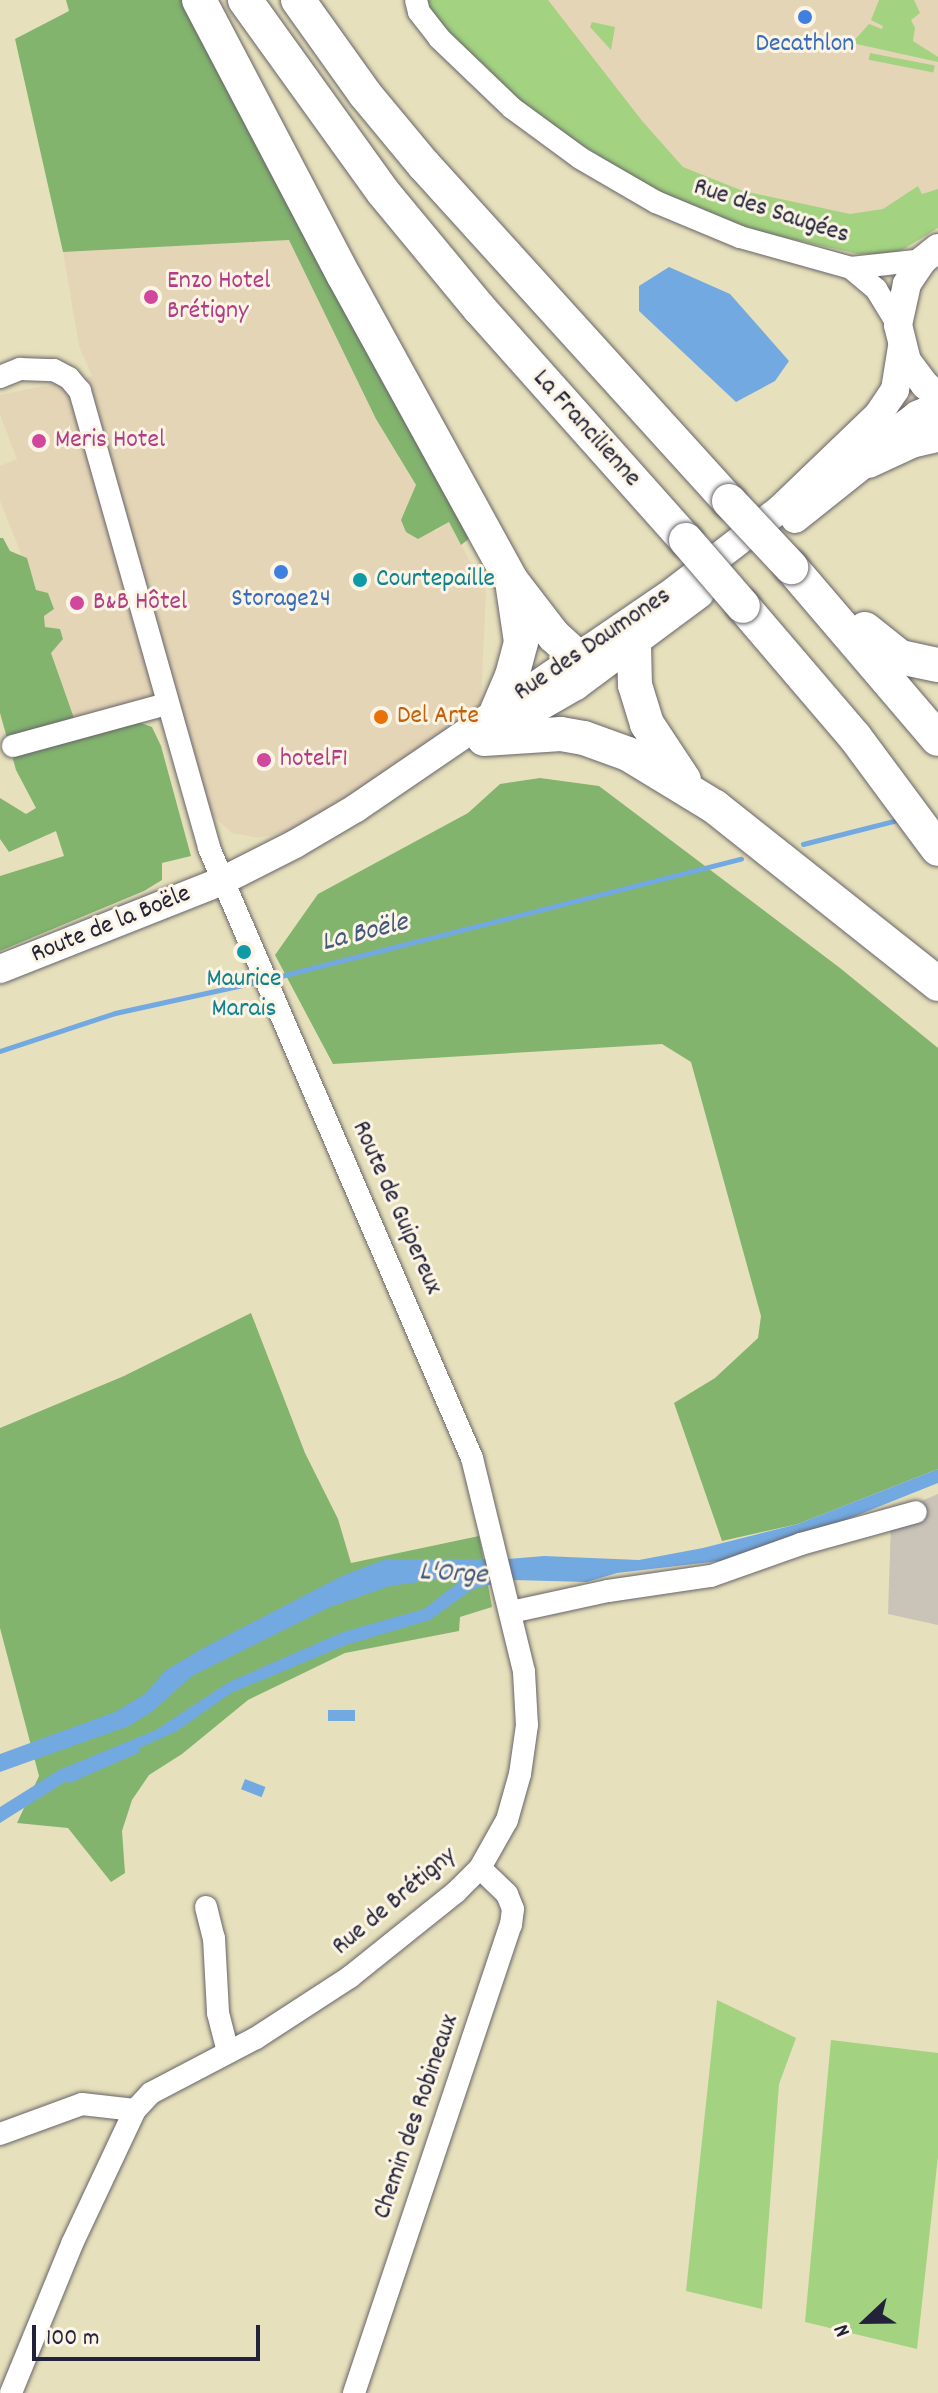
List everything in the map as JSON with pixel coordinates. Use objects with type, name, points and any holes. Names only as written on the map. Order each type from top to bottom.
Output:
[{"type":"highway","points":[[199,0],[386,354],[511,580],[554,636],[576,656]]},
{"type":"highway","name":"La Francilienne","points":[[245,0],[383,192],[479,308],[686,540],[855,737],[938,849]]},
{"type":"highway","points":[[298,0],[365,94],[424,165],[802,579],[938,739]]},
{"type":"highway","points":[[868,461],[911,441],[938,435]]},
{"type":"highway","points":[[802,579],[835,599],[880,643],[900,657],[938,665]]},
{"type":"highway","points":[[511,580],[521,642],[512,676],[490,725],[584,738],[628,754],[691,790],[938,984]]},
{"type":"highway","points":[[628,641],[635,685],[647,724],[691,790]]},
{"type":"main road","name":"Rue des Daumones","points":[[490,725],[576,656],[628,641],[841,454],[895,390],[907,284],[931,254]]},
{"type":"main road","points":[[900,336],[915,374],[938,396]]},
{"type":"main road","name":"Rue des Daumones","points":[[225,888],[628,641],[868,461],[892,434],[917,415],[938,406]]},
{"type":"main road","points":[[576,656],[628,641]]},
{"type":"main road","name":"Route de la Boële","points":[[0,969],[225,888]]},
{"type":"main road","name":"Route de la Boële","points":[[0,982],[125,940],[225,888]]},
{"type":"street","name":"Rue des Saugées","points":[[416,0],[419,12],[439,38],[512,108],[580,158],[656,202],[740,237],[851,268],[876,289],[900,336]]},
{"type":"street","name":"Rue des Saugées","points":[[851,268],[931,254]]},
{"type":"street","name":"Route de Guipereux","points":[[0,377],[20,369],[54,370],[80,391],[167,704],[225,888],[472,1458],[496,1550]]},
{"type":"street","points":[[13,746],[167,704]]},
{"type":"street","points":[[511,1612],[608,1591],[711,1576],[801,1544],[916,1512]]},
{"type":"street","name":"Rue de Brétigny","points":[[11,2393],[72,2244],[135,2110],[151,2093],[228,2052],[350,1977],[419,1925],[480,1868],[507,1820],[520,1774],[527,1725],[524,1672],[496,1550]]},
{"type":"street","name":"Chemin des Robineaux","points":[[354,2393],[511,1925],[513,1909],[507,1894],[480,1868]]},
{"type":"street","points":[[206,1907],[214,1938],[218,2013],[228,2052]]},
{"type":"street","points":[[0,2134],[82,2104],[135,2110]]},
{"type":"shaded area","points":[[422,0],[938,0],[938,228],[902,250],[858,254],[780,235],[777,238]]},
{"type":"shaded area","points":[[289,239],[376,419],[416,486],[435,532],[449,522],[486,591],[481,702],[446,736],[294,830],[258,838],[232,833],[212,815],[167,705],[75,721],[51,653],[63,639],[60,629],[45,628],[44,616],[53,609],[36,590],[27,559],[22,556],[0,501],[0,466],[17,459],[0,415],[0,395],[92,376],[79,346],[63,252]]},
{"type":"shaded area","points":[[938,1494],[938,1625],[888,1614],[891,1522],[919,1502]]},
{"type":"green space","points":[[66,0],[186,0],[470,538],[461,545],[449,522],[418,539],[406,532],[401,520],[416,485],[376,419],[289,240],[63,252],[15,39],[69,11]]},
{"type":"green space","points":[[422,0],[548,0],[643,122],[683,167],[743,191],[850,214],[883,209],[918,186],[922,194],[938,189],[938,228],[888,255],[858,254],[743,228],[657,192],[534,115],[464,53]]},
{"type":"green space","points":[[879,0],[914,0],[920,13],[911,20],[915,28],[913,41],[938,57],[938,62],[852,43],[869,24],[882,29],[883,26],[871,20]]},
{"type":"green space","points":[[592,22],[615,27],[611,50],[590,27]]},
{"type":"green space","points":[[870,53],[935,66],[933,72],[869,60]]},
{"type":"green space","points":[[0,538],[10,551],[27,558],[36,590],[48,593],[54,609],[44,616],[45,627],[60,629],[63,639],[51,653],[75,721],[138,722],[152,727],[161,746],[191,856],[162,863],[162,880],[144,891],[0,951],[0,876],[64,856],[56,831],[9,852],[0,839],[0,798],[26,814],[36,808],[16,770],[0,713]]},
{"type":"green space","points":[[540,778],[599,786],[840,968],[938,1048],[938,1469],[798,1524],[722,1541],[674,1403],[715,1378],[758,1338],[761,1316],[691,1062],[662,1044],[333,1064],[275,955],[318,894],[468,813],[500,784]]},
{"type":"green space","points":[[251,1313],[305,1453],[338,1519],[351,1563],[479,1536],[492,1607],[460,1617],[459,1631],[345,1653],[248,1700],[182,1754],[149,1775],[132,1800],[122,1831],[125,1873],[111,1882],[68,1828],[17,1823],[39,1776],[0,1628],[0,1428],[124,1376]]},
{"type":"green space","points":[[717,2000],[796,2038],[779,2084],[762,2309],[686,2291]]},
{"type":"green space","points":[[831,2040],[938,2053],[938,2156],[917,2349],[805,2322]]},
{"type":"water","points":[[669,267],[730,294],[789,361],[775,381],[736,402],[639,311],[639,286]]},
{"type":"water","points":[[938,1469],[938,1483],[838,1523],[728,1560],[617,1573],[587,1582],[513,1580],[507,1559],[544,1556],[639,1560],[703,1548],[798,1524]]},
{"type":"water","name":"L'Orge","points":[[386,1559],[488,1559],[494,1584],[473,1589],[430,1620],[346,1645],[231,1693],[177,1731],[65,1782],[0,1823],[0,1807],[59,1770],[156,1730],[229,1682],[343,1632],[424,1609],[459,1582],[447,1578],[390,1586],[330,1607],[192,1676],[153,1711],[129,1726],[0,1772],[0,1754],[115,1712],[145,1694],[166,1670],[207,1646],[342,1576]]},
{"type":"water","points":[[328,1710],[355,1710],[355,1721],[328,1721]]},
{"type":"water","points":[[245,1779],[266,1787],[262,1797],[241,1789]]},
{"type":"waterway","name":"La Boële","points":[[803,844],[894,821]]},
{"type":"waterway","name":"La Boële","points":[[273,978],[741,859]]},
{"type":"waterway","name":"La Boële","points":[[0,1051],[115,1013],[260,981]]},
{"type":"waterway","points":[[69,1780],[137,1750]]},
{"type":"place","name":"Decathlon","points":[[805,17]]},
{"type":"place","name":"Enzo Hotel Brétigny","points":[[151,297]]},
{"type":"place","name":"Meris Hotel","points":[[39,441]]},
{"type":"place","name":"Storage24","points":[[281,572]]},
{"type":"place","name":"Courtepaille","points":[[360,580]]},
{"type":"place","name":"B&B Hôtel","points":[[77,603]]},
{"type":"place","name":"Del Arte","points":[[381,717]]},
{"type":"place","name":"hotelF1","points":[[264,760]]},
{"type":"place","name":"Maurice Marais","points":[[244,952]]}]
